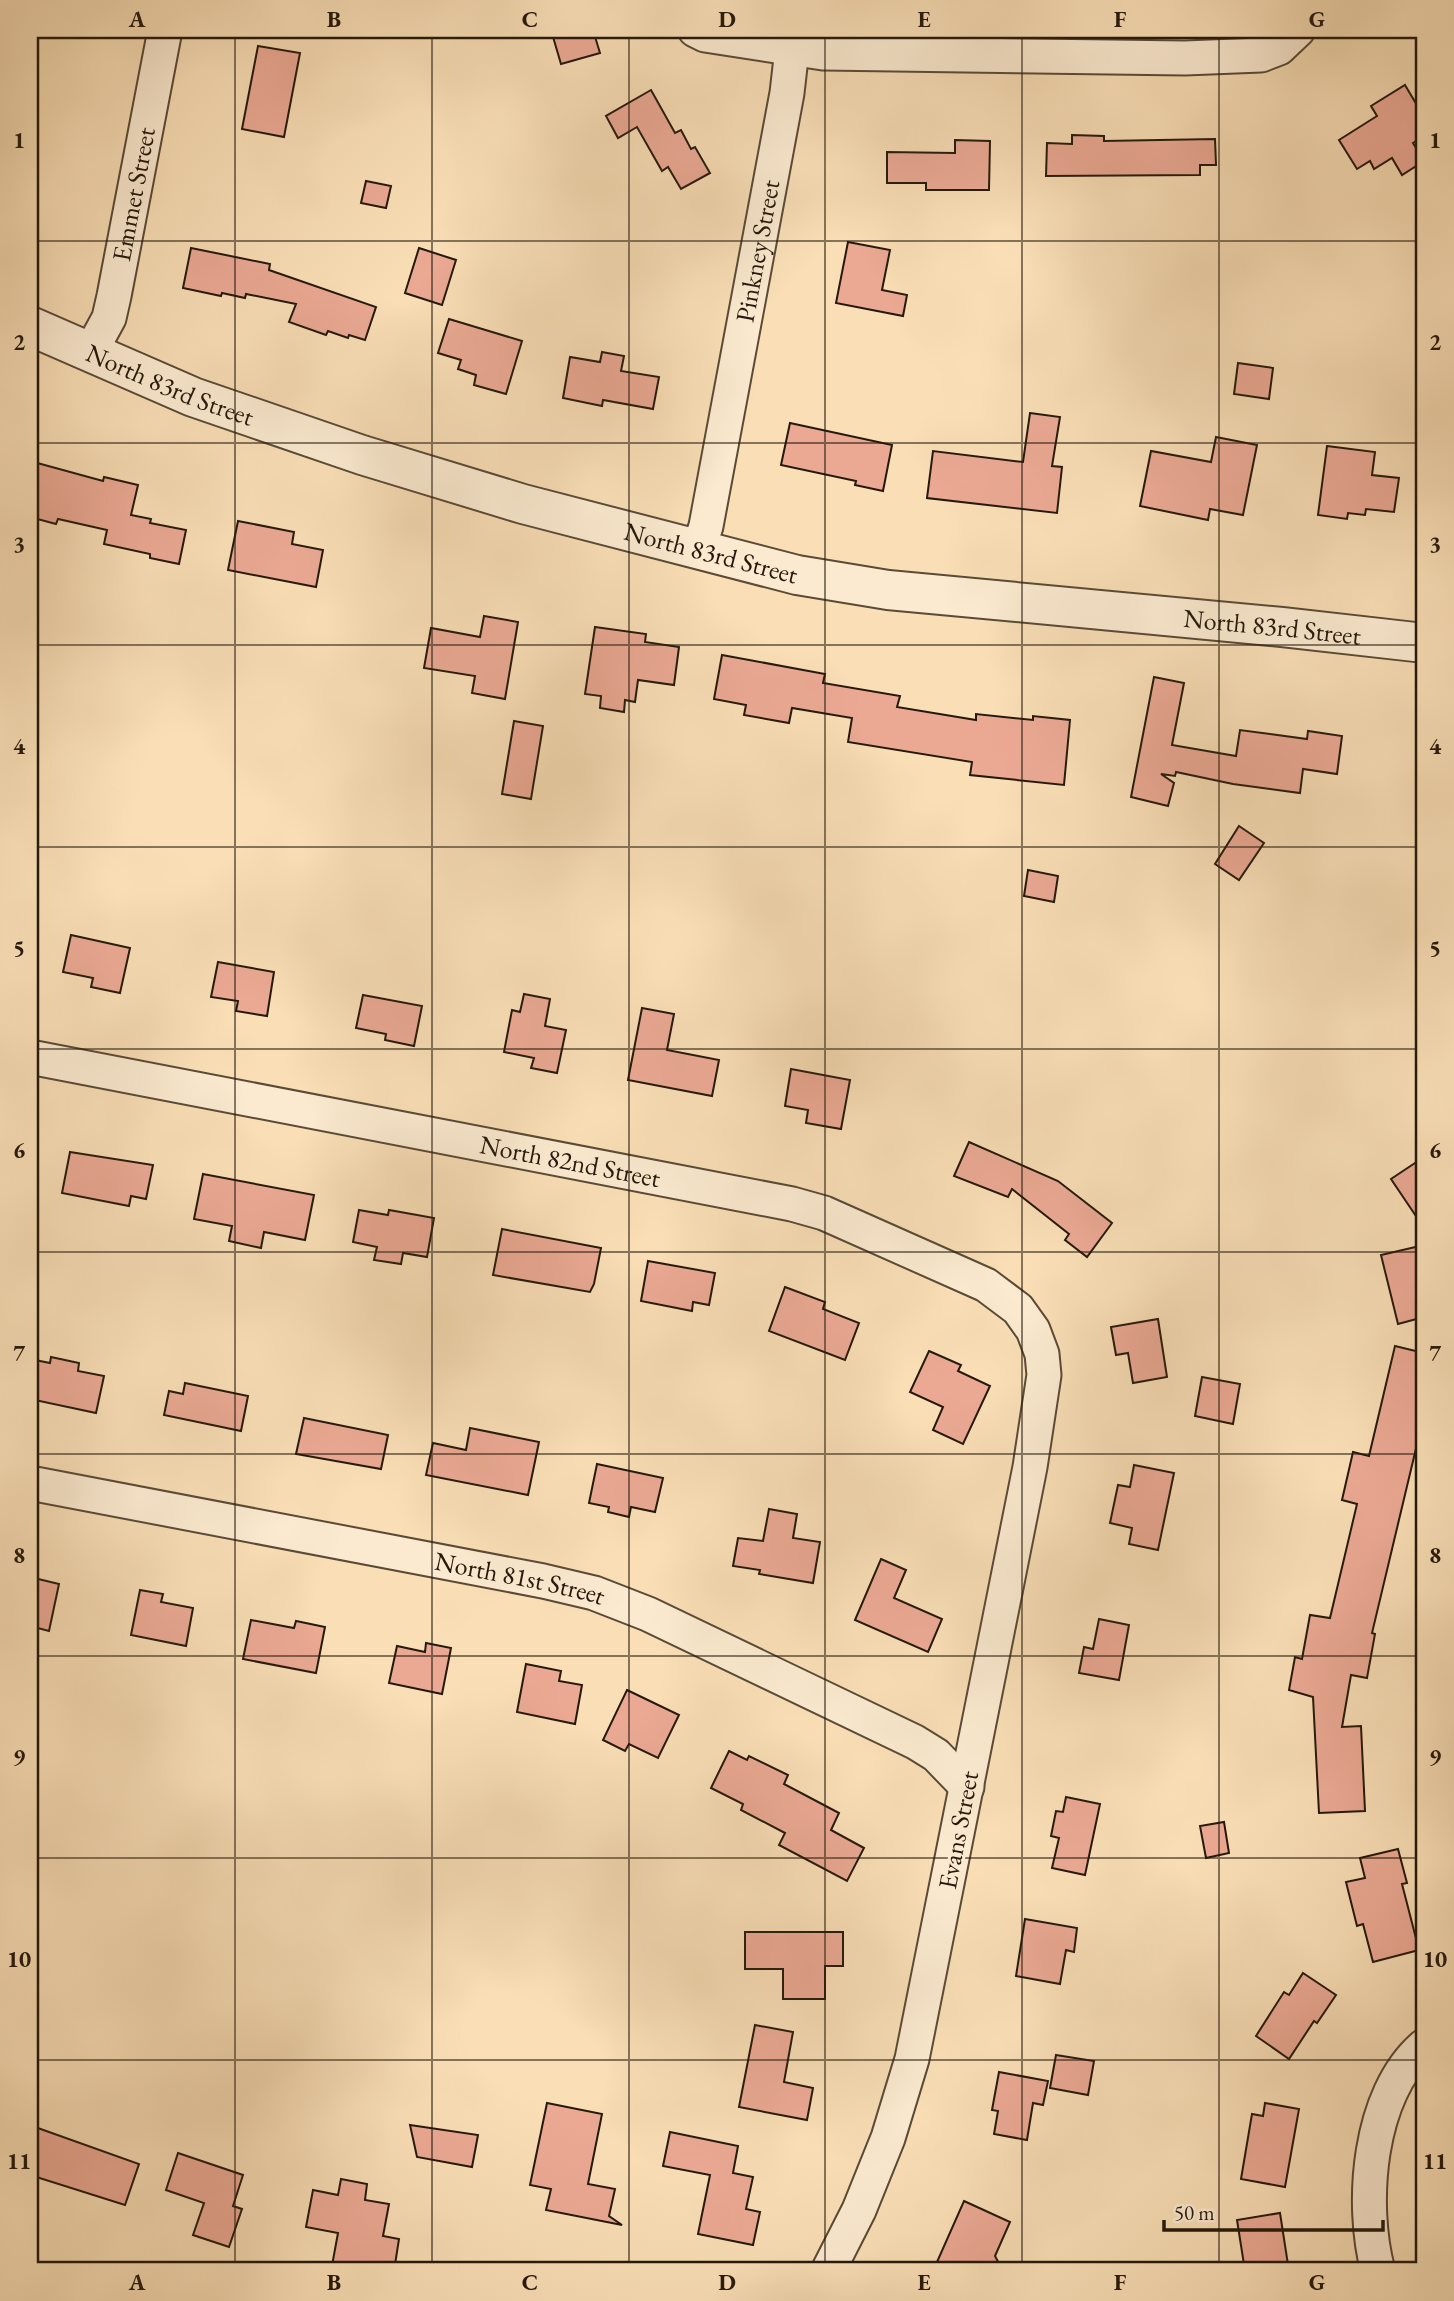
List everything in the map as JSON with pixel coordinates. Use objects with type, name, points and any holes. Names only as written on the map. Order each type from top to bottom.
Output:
[{"type":"street","name":"Emmet Street","points":[[90,354],[108,318],[114,296],[165,30]]},
{"type":"street","points":[[695,30],[705,35],[837,54],[1198,58],[1261,55],[1279,48],[1298,30]]},
{"type":"street","name":"Pinkney Street","points":[[698,551],[706,526],[777,147],[792,49]]},
{"type":"street","name":"North 83rd Street","points":[[30,326],[193,397],[362,455],[523,504],[797,575],[888,590],[1424,643]]},
{"type":"street","name":"North 82nd Street","points":[[30,1057],[792,1203],[824,1213],[986,1286],[1007,1299],[1033,1330],[1044,1375]]},
{"type":"street","name":"Evans Street","points":[[828,2271],[859,2210],[888,2138],[912,2059],[1030,1467],[1044,1375]]},
{"type":"street","name":"North 81st Street","points":[[30,1483],[530,1578],[594,1593],[648,1614],[915,1742],[936,1755],[967,1787]]},
{"type":"street","points":[[1378,2271],[1369,2223],[1373,2152],[1380,2122],[1393,2089],[1404,2069],[1424,2046]]},
{"type":"building","points":[[551,30],[593,30],[600,53],[561,64]]},
{"type":"building","points":[[258,46],[300,53],[284,137],[242,129]]},
{"type":"building","points":[[1405,85],[1424,117],[1424,136],[1413,143],[1424,161],[1402,175],[1392,158],[1374,169],[1370,161],[1357,169],[1339,140],[1377,116],[1371,106]]},
{"type":"building","points":[[651,90],[675,133],[681,130],[691,149],[695,147],[710,173],[681,189],[668,167],[662,171],[637,127],[618,138],[606,116]]},
{"type":"building","points":[[1072,135],[1104,136],[1104,141],[1215,139],[1216,165],[1200,165],[1200,175],[1046,176],[1047,143],[1072,144]]},
{"type":"building","points":[[955,140],[990,141],[989,190],[926,190],[926,183],[887,183],[887,152],[955,153]]},
{"type":"building","points":[[366,181],[391,186],[386,208],[361,203]]},
{"type":"building","points":[[848,242],[890,250],[882,290],[907,295],[903,316],[836,303]]},
{"type":"building","points":[[191,248],[270,264],[269,270],[376,307],[365,340],[328,331],[326,335],[289,322],[296,304],[246,294],[245,298],[222,293],[221,296],[183,288]]},
{"type":"building","points":[[419,248],[456,260],[442,305],[405,293]]},
{"type":"building","points":[[449,319],[522,341],[506,394],[474,385],[476,375],[458,369],[461,360],[438,353]]},
{"type":"building","points":[[602,352],[624,356],[621,371],[659,377],[653,409],[603,400],[602,406],[563,398],[570,357],[600,362]]},
{"type":"building","points":[[1238,363],[1273,368],[1269,399],[1234,394]]},
{"type":"building","points":[[1030,413],[1060,417],[1052,466],[1062,467],[1057,513],[927,498],[933,451],[1023,462]]},
{"type":"building","points":[[790,423],[892,445],[883,491],[855,485],[856,481],[781,465]]},
{"type":"building","points":[[1216,437],[1257,445],[1243,515],[1210,509],[1208,520],[1140,506],[1151,451],[1211,462]]},
{"type":"building","points":[[1327,446],[1375,452],[1372,475],[1399,478],[1394,512],[1366,509],[1365,515],[1348,513],[1347,519],[1318,515]]},
{"type":"building","points":[[30,461],[103,481],[104,477],[138,485],[131,515],[151,519],[150,523],[186,530],[179,564],[150,558],[150,554],[104,544],[107,530],[58,519],[56,524],[30,517]]},
{"type":"building","points":[[238,521],[294,532],[292,544],[323,550],[316,587],[228,570]]},
{"type":"building","points":[[484,616],[518,622],[505,699],[472,693],[475,676],[424,668],[431,628],[480,637]]},
{"type":"building","points":[[595,627],[646,634],[645,642],[679,647],[674,685],[638,680],[635,702],[625,700],[624,712],[600,708],[601,696],[585,694]]},
{"type":"building","points":[[722,655],[825,674],[823,683],[900,696],[897,707],[976,720],[976,714],[1033,720],[1033,716],[1070,720],[1064,785],[970,775],[972,762],[848,742],[852,718],[792,708],[789,723],[744,715],[746,705],[714,699]]},
{"type":"building","points":[[1154,677],[1184,683],[1172,745],[1236,756],[1240,730],[1307,739],[1308,731],[1342,736],[1337,774],[1303,769],[1300,793],[1233,784],[1176,772],[1175,776],[1161,774],[1174,783],[1168,806],[1131,797]]},
{"type":"building","points":[[514,721],[543,726],[531,799],[502,794]]},
{"type":"building","points":[[1239,826],[1264,843],[1239,880],[1215,864]]},
{"type":"building","points":[[1028,870],[1058,876],[1054,902],[1024,896]]},
{"type":"building","points":[[71,935],[130,948],[120,993],[91,987],[93,978],[63,972]]},
{"type":"building","points":[[218,962],[274,972],[267,1016],[236,1011],[238,1001],[211,997]]},
{"type":"building","points":[[524,994],[550,999],[545,1026],[566,1030],[557,1073],[531,1068],[534,1058],[504,1052],[512,1010],[520,1012]]},
{"type":"building","points":[[363,995],[422,1006],[414,1046],[385,1040],[386,1034],[356,1028]]},
{"type":"building","points":[[642,1008],[674,1014],[667,1050],[719,1060],[712,1096],[628,1080]]},
{"type":"building","points":[[791,1069],[850,1080],[841,1129],[806,1123],[808,1110],[785,1106]]},
{"type":"building","points":[[969,1142],[1058,1181],[1112,1223],[1087,1257],[1065,1240],[1069,1234],[1012,1189],[1008,1197],[954,1176]]},
{"type":"building","points":[[70,1152],[153,1165],[146,1199],[131,1196],[129,1206],[62,1193]]},
{"type":"building","points":[[1424,1157],[1424,1228],[1391,1179]]},
{"type":"building","points":[[203,1174],[314,1195],[305,1240],[264,1232],[261,1248],[229,1241],[232,1226],[194,1219]]},
{"type":"building","points":[[359,1210],[388,1215],[389,1210],[434,1218],[427,1257],[403,1253],[401,1264],[374,1260],[377,1247],[353,1242]]},
{"type":"building","points":[[502,1229],[601,1248],[590,1292],[493,1275]]},
{"type":"building","points":[[1424,1245],[1424,1317],[1398,1324],[1381,1255]]},
{"type":"building","points":[[648,1261],[715,1273],[709,1305],[693,1302],[692,1311],[641,1301]]},
{"type":"building","points":[[785,1287],[825,1302],[823,1309],[859,1323],[845,1360],[769,1331]]},
{"type":"building","points":[[1158,1319],[1167,1377],[1133,1383],[1128,1353],[1116,1355],[1111,1327]]},
{"type":"building","points":[[1395,1346],[1424,1353],[1424,1415],[1372,1633],[1375,1634],[1367,1678],[1351,1675],[1342,1727],[1361,1726],[1365,1811],[1319,1813],[1313,1697],[1289,1690],[1295,1657],[1302,1659],[1310,1615],[1330,1618],[1357,1504],[1342,1500],[1353,1452],[1369,1456]]},
{"type":"building","points":[[929,1351],[961,1365],[958,1371],[990,1386],[963,1444],[933,1430],[943,1407],[910,1392]]},
{"type":"building","points":[[51,1357],[79,1363],[78,1371],[104,1376],[96,1413],[30,1399],[30,1359],[50,1363]]},
{"type":"building","points":[[1202,1377],[1240,1384],[1233,1424],[1195,1416]]},
{"type":"building","points":[[185,1383],[248,1396],[241,1431],[164,1415],[169,1391],[183,1394]]},
{"type":"building","points":[[304,1418],[388,1435],[381,1469],[296,1454]]},
{"type":"building","points":[[470,1428],[539,1442],[528,1495],[426,1475],[433,1443],[466,1450]]},
{"type":"building","points":[[597,1464],[663,1478],[655,1512],[631,1507],[629,1517],[608,1512],[609,1507],[589,1503]]},
{"type":"building","points":[[1134,1465],[1174,1473],[1158,1550],[1129,1544],[1132,1528],[1110,1523],[1118,1485],[1130,1487]]},
{"type":"building","points":[[769,1509],[797,1514],[793,1538],[820,1542],[813,1583],[759,1574],[760,1570],[733,1566],[738,1538],[763,1541]]},
{"type":"building","points":[[881,1559],[906,1570],[894,1598],[942,1619],[928,1652],[855,1620]]},
{"type":"building","points":[[30,1577],[59,1584],[49,1631],[30,1626]]},
{"type":"building","points":[[140,1590],[163,1594],[161,1602],[193,1608],[186,1646],[131,1635]]},
{"type":"building","points":[[1099,1619],[1129,1625],[1119,1680],[1079,1673],[1084,1647],[1093,1649]]},
{"type":"building","points":[[251,1620],[294,1628],[296,1621],[325,1627],[316,1673],[243,1659]]},
{"type":"building","points":[[426,1643],[451,1648],[442,1694],[389,1683],[397,1646],[425,1652]]},
{"type":"building","points":[[526,1664],[561,1671],[559,1681],[582,1685],[575,1724],[517,1712]]},
{"type":"building","points":[[627,1690],[679,1715],[658,1758],[629,1744],[625,1751],[603,1740]]},
{"type":"building","points":[[729,1751],[747,1760],[749,1756],[788,1775],[784,1784],[839,1813],[831,1830],[864,1848],[847,1881],[779,1845],[785,1833],[741,1810],[743,1804],[711,1788]]},
{"type":"building","points":[[1066,1797],[1100,1804],[1085,1875],[1052,1868],[1059,1838],[1051,1836],[1056,1811],[1063,1812]]},
{"type":"building","points":[[1224,1822],[1229,1853],[1206,1858],[1200,1826]]},
{"type":"building","points":[[1398,1849],[1407,1883],[1402,1884],[1419,1950],[1373,1962],[1363,1924],[1357,1926],[1346,1882],[1365,1878],[1360,1858]]},
{"type":"building","points":[[1025,1919],[1077,1928],[1074,1952],[1066,1950],[1060,1984],[1016,1976]]},
{"type":"building","points":[[745,1932],[843,1932],[843,1966],[825,1966],[825,1999],[783,1999],[783,1969],[745,1969]]},
{"type":"building","points":[[1303,1973],[1336,1995],[1317,2023],[1314,2021],[1289,2059],[1256,2036],[1284,1992],[1289,1995]]},
{"type":"building","points":[[755,2025],[793,2032],[784,2082],[813,2088],[807,2120],[739,2107]]},
{"type":"building","points":[[1056,2055],[1094,2061],[1088,2095],[1050,2088]]},
{"type":"building","points":[[999,2072],[1048,2081],[1043,2105],[1033,2103],[1027,2140],[994,2134],[998,2111],[992,2110]]},
{"type":"building","points":[[547,2103],[602,2114],[588,2184],[615,2189],[609,2216],[622,2225],[546,2210],[551,2189],[530,2185]]},
{"type":"building","points":[[1265,2103],[1299,2109],[1285,2187],[1241,2179],[1252,2114],[1263,2116]]},
{"type":"building","points":[[410,2125],[478,2135],[472,2167],[417,2157]]},
{"type":"building","points":[[35,2127],[139,2164],[125,2205],[30,2175],[30,2141]]},
{"type":"building","points":[[670,2132],[738,2146],[733,2173],[753,2177],[746,2209],[760,2212],[753,2245],[698,2234],[710,2175],[663,2166]]},
{"type":"building","points":[[178,2153],[243,2175],[233,2206],[242,2209],[229,2247],[193,2235],[204,2203],[166,2190]]},
{"type":"building","points":[[341,2179],[367,2184],[365,2200],[389,2204],[383,2236],[399,2239],[394,2271],[331,2271],[338,2233],[306,2227],[313,2190],[338,2195]]},
{"type":"building","points":[[964,2201],[1010,2222],[995,2256],[1003,2271],[933,2271]]},
{"type":"building","points":[[1280,2213],[1289,2271],[1245,2271],[1237,2220]]}]
